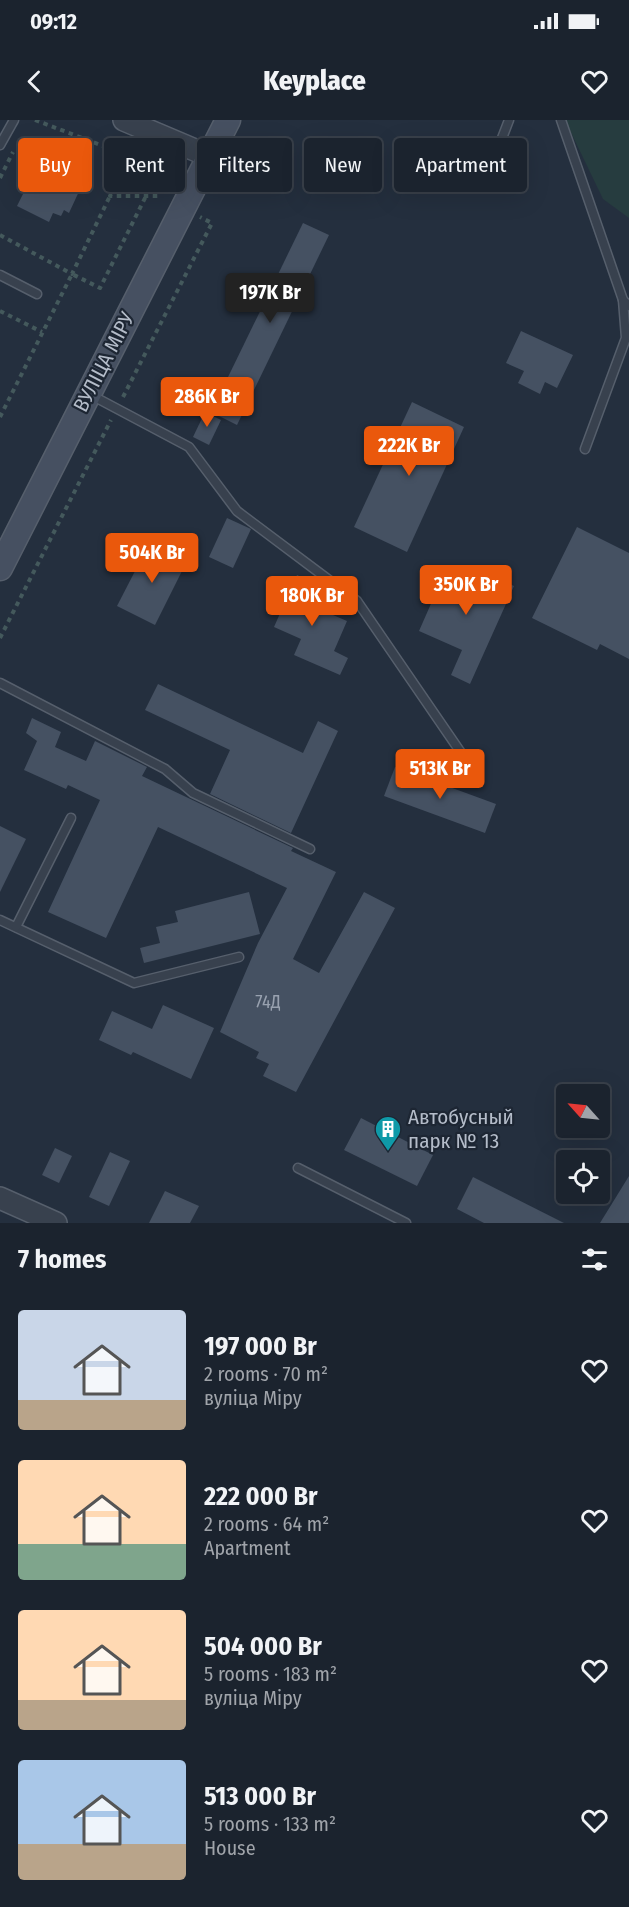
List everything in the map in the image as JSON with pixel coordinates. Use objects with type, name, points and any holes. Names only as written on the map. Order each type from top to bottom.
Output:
[{"type":"main road","name":"ВУЛІЦА МІРУ","points":[[218,138],[228,120]]},
{"type":"main road","name":"ВУЛІЦА МІРУ","points":[[0,568],[197,180]]},
{"type":"street","points":[[124,120],[197,151]]},
{"type":"street","points":[[0,1198],[56,1223]]},
{"type":"lane","points":[[0,146],[14,120]]},
{"type":"lane","points":[[502,138],[509,120]]},
{"type":"lane","points":[[561,120],[626,303],[626,338],[585,450]]},
{"type":"lane","points":[[0,275],[37,294]]},
{"type":"lane","points":[[88,393],[189,447],[237,511],[357,601],[466,760]]},
{"type":"lane","points":[[0,683],[165,769],[194,793],[310,849]]},
{"type":"lane","points":[[16,927],[71,818]]},
{"type":"lane","points":[[0,920],[134,982],[239,957]]},
{"type":"lane","points":[[298,1168],[406,1223]]},
{"type":"path","points":[[35,120],[104,146]]},
{"type":"path","points":[[0,417],[112,192]]},
{"type":"path","points":[[110,196],[159,196],[156,192]]},
{"type":"path","points":[[0,235],[100,288],[146,196]]},
{"type":"path","points":[[0,311],[43,332]]},
{"type":"green space","points":[[565,120],[629,120],[629,218],[603,199]]},
{"type":"building","points":[[24,192],[79,192],[69,213],[64,210],[61,216],[53,213],[49,222],[17,206]]},
{"type":"building","points":[[303,223],[329,235],[237,425],[211,412]]},
{"type":"building","points":[[521,331],[573,355],[557,388],[545,382],[540,394],[518,383],[524,371],[506,363]]},
{"type":"building","points":[[412,402],[464,427],[407,552],[354,527]]},
{"type":"building","points":[[205,412],[221,420],[209,445],[193,437]]},
{"type":"building","points":[[227,518],[251,529],[233,568],[209,557]]},
{"type":"building","points":[[577,527],[629,553],[629,659],[600,644],[597,650],[532,618]]},
{"type":"building","points":[[150,542],[187,561],[155,625],[117,606]]},
{"type":"building","points":[[448,565],[481,580],[485,573],[514,586],[470,684],[451,675],[462,650],[419,631]]},
{"type":"building","points":[[297,575],[320,586],[312,606],[347,621],[334,651],[348,658],[340,675],[294,655],[301,639],[274,627]]},
{"type":"building","points":[[158,684],[303,753],[318,721],[338,731],[291,833],[210,794],[230,750],[145,710]]},
{"type":"building","points":[[32,718],[61,732],[55,747],[86,761],[95,741],[147,767],[142,776],[293,848],[291,851],[336,872],[293,959],[319,973],[364,892],[395,908],[296,1092],[263,1076],[269,1064],[256,1058],[259,1052],[220,1032],[258,943],[287,888],[158,827],[106,938],[48,912],[100,800],[68,785],[66,789],[24,770],[37,741],[26,733]]},
{"type":"building","points":[[395,767],[496,804],[485,833],[384,796]]},
{"type":"building","points":[[0,826],[26,839],[0,892]]},
{"type":"building","points":[[249,892],[260,934],[144,963],[140,948],[160,943],[156,927],[178,922],[175,911]]},
{"type":"building","points":[[163,1005],[214,1028],[191,1079],[133,1052],[131,1055],[99,1040],[112,1011],[152,1029]]},
{"type":"building","name":"Автобусный парк № 13","points":[[361,1118],[433,1155],[417,1186],[344,1150]]},
{"type":"building","points":[[55,1148],[72,1156],[59,1183],[42,1175]]},
{"type":"building","points":[[110,1152],[130,1161],[109,1206],[89,1197]]},
{"type":"building","points":[[629,1176],[629,1223],[600,1223]]},
{"type":"building","points":[[473,1177],[564,1223],[484,1223],[457,1209]]},
{"type":"building","points":[[165,1191],[199,1206],[190,1223],[149,1223]]},
{"type":"place","name":"Автобусный парк № 13","points":[[388,1152]]}]
